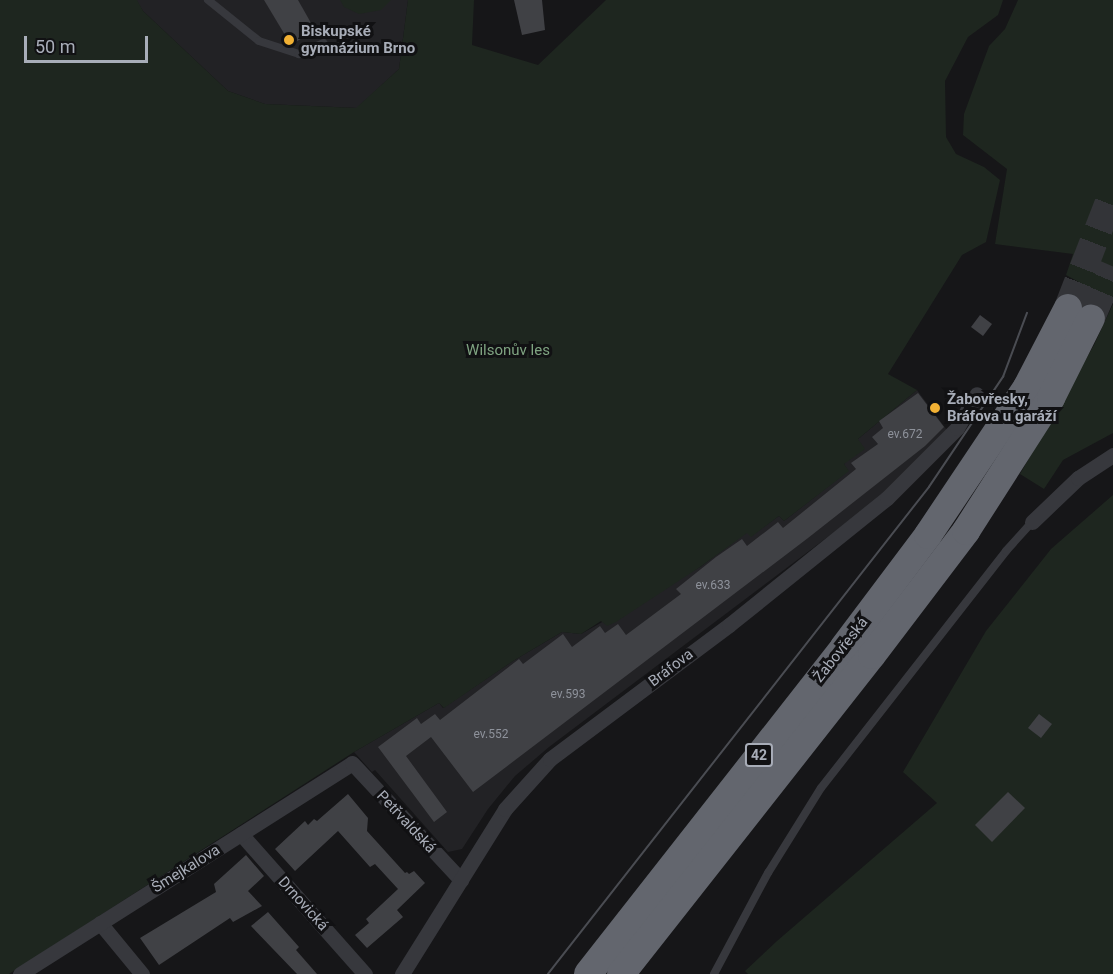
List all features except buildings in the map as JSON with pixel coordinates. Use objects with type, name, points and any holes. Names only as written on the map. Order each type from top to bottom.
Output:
[{"type":"highway","name":"Žabovřeská","points":[[588,974],[844,647],[928,535],[1080,313],[1051,398],[966,531],[872,655],[621,974]]},
{"type":"street","name":"Bráfova","points":[[402,974],[505,809],[550,759],[729,625],[887,498],[957,428],[977,394]]},
{"type":"street","points":[[1032,522],[1078,477],[1113,455]]},
{"type":"street","name":"Petřvaldská","points":[[352,763],[461,880]]},
{"type":"street","name":"Šmejkalova","points":[[20,974],[352,763]]},
{"type":"street","name":"Drnovická","points":[[241,834],[365,974]]},
{"type":"street","points":[[100,923],[142,974]]},
{"type":"lane","points":[[207,0],[259,40],[299,54],[324,43]]},
{"type":"lane","points":[[714,974],[768,873],[821,788],[1006,551],[1032,522]]},
{"type":"shaded area","name":"Biskupské gymnázium Brno","points":[[136,0],[408,0],[399,69],[357,108],[265,104],[228,91],[143,11]]},
{"type":"shaded area","points":[[917,390],[955,441],[549,747],[515,776],[488,809],[462,849],[448,852],[375,770],[372,772],[354,752],[439,703],[443,708],[513,661],[562,632],[581,634],[700,567],[747,532],[751,536],[779,516],[784,521],[848,471],[844,464],[858,439]]},
{"type":"green space","name":"Wilsonův les","points":[[0,0],[137,0],[143,11],[228,91],[265,104],[356,108],[399,69],[408,0],[474,0],[472,45],[538,65],[606,0],[1003,0],[998,15],[968,37],[945,81],[946,137],[956,154],[984,167],[1000,180],[986,242],[962,255],[888,374],[917,390],[858,439],[865,449],[844,464],[849,471],[784,521],[779,516],[751,537],[747,533],[616,622],[607,626],[601,621],[581,634],[562,632],[513,661],[444,708],[439,703],[354,752],[9,974],[0,974]]},
{"type":"green space","points":[[340,0],[391,0],[381,10],[359,14],[344,7]]},
{"type":"green space","points":[[1018,0],[1113,0],[1113,301],[1066,275],[1073,254],[995,244],[1007,169],[963,135],[964,114],[989,46],[1005,29]]},
{"type":"green space","points":[[1113,304],[1113,433],[1063,460],[1044,489],[1020,474],[1094,345]]},
{"type":"green space","points":[[1113,495],[1113,974],[748,974],[745,971],[777,941],[937,803],[903,772],[986,631],[1051,549]]},
{"type":"tunnel","points":[[1068,308],[1113,192]]},
{"type":"tunnel","points":[[1091,318],[1113,267]]},
{"type":"tram line","points":[[548,974],[929,487],[1003,377],[1027,313]]},
{"type":"place","name":"Biskupské gymnázium Brno","points":[[289,40]]},
{"type":"place","name":"Žabovřesky, Bráfova u garáží","points":[[935,408]]}]
